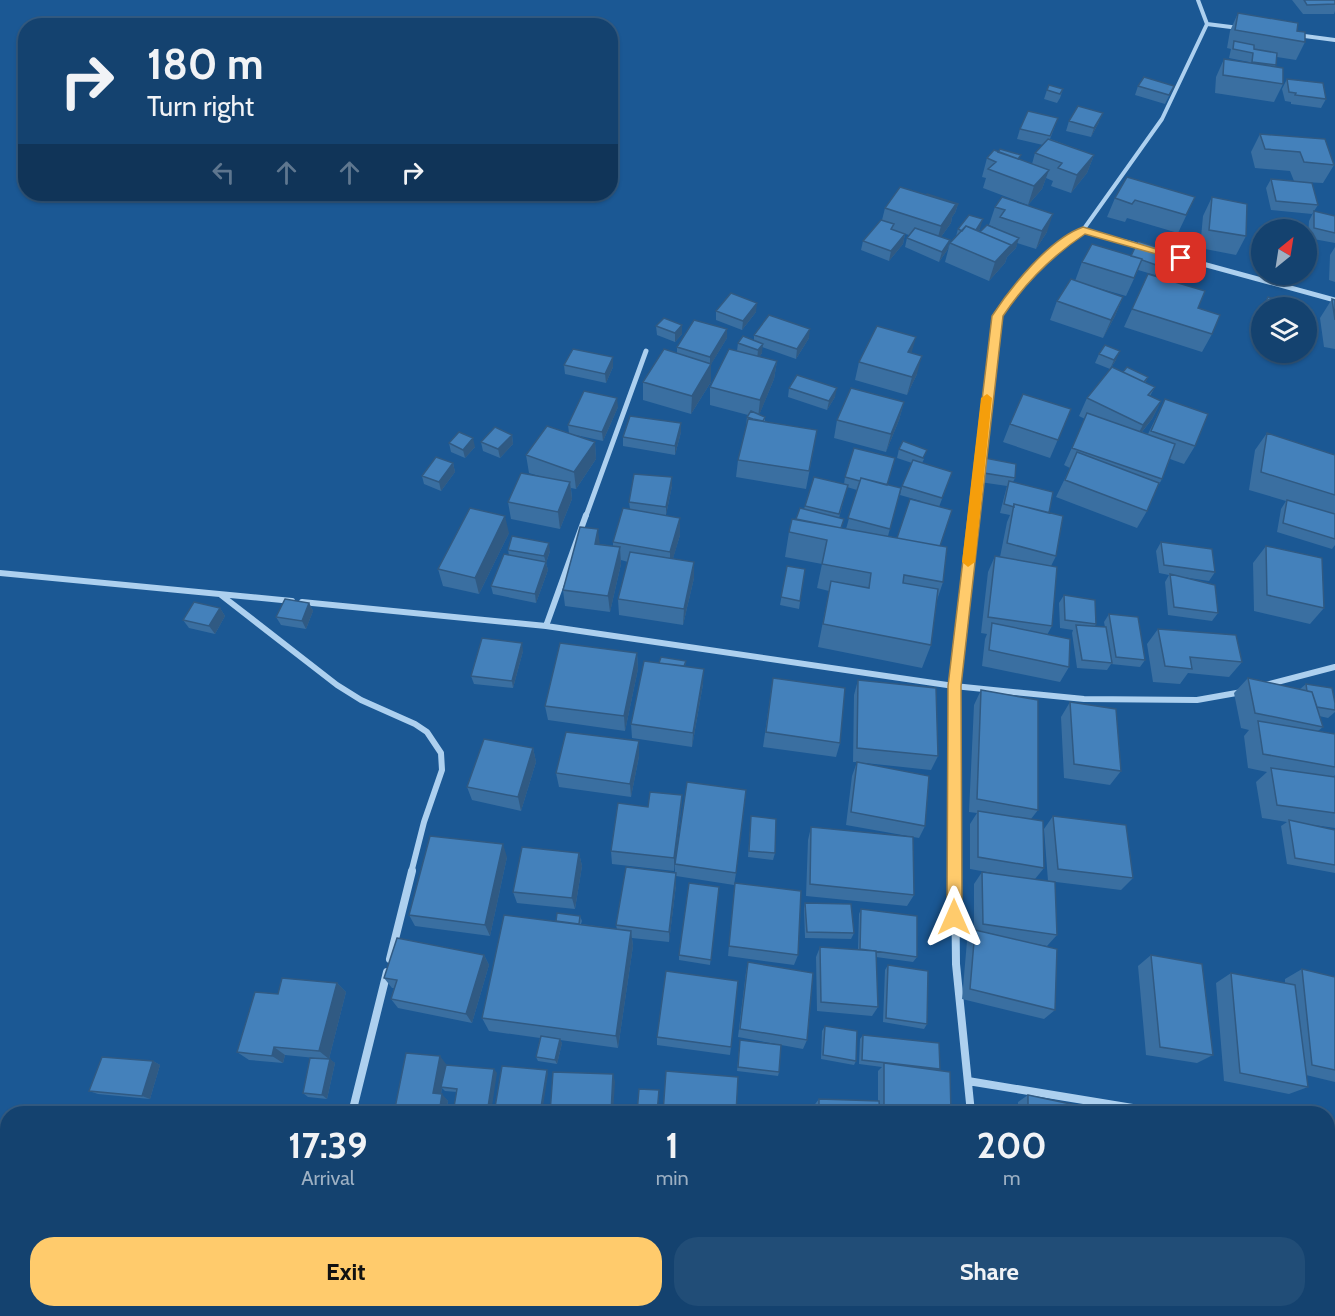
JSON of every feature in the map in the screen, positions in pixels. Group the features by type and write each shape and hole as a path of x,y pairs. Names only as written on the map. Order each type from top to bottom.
{"street":[{"path":"970,1106 956,964 954,686 997,316 1012,295 1054,250 1083,231 1162,119 1182,74 1201,41 1207,24 1198,0"},
{"path":"1207,24 1242,28"},
{"path":"1288,34 1335,40"},
{"path":"1083,231 1335,300"},
{"path":"546,626 646,351"},
{"path":"0,573 546,626 954,686 1084,699 1197,700 1246,690"},
{"path":"221,594 337,685 361,700 428,732 441,753 442,770 424,822 354,1106"},
{"path":"1257,688 1335,667"},
{"path":"968,1081 1120,1106"}],"building":[{"path":"1304,0 1335,0 1335,4 1307,5"},
{"path":"1238,13 1298,23 1297,31 1305,32 1305,42 1235,30"},
{"path":"1234,41 1254,45 1254,49 1277,53 1276,65 1252,62 1253,53 1233,49"},
{"path":"1224,59 1283,68 1283,84 1223,75"},
{"path":"1144,77 1174,86 1169,95 1138,86"},
{"path":"1287,79 1323,83 1326,99 1295,95 1296,93 1289,92"},
{"path":"1049,85 1063,89 1060,94 1047,90"},
{"path":"1078,106 1103,113 1094,128 1069,121"},
{"path":"1028,111 1058,118 1050,136 1020,129"},
{"path":"1260,134 1325,139 1334,165 1304,162 1300,152 1265,149"},
{"path":"1048,139 1094,155 1077,175 1058,168 1062,163 1035,153"},
{"path":"1000,149 1021,155 1018,159 998,152"},
{"path":"994,150 1049,170 1034,186 988,169 996,162 987,158"},
{"path":"1127,177 1195,197 1186,215 1135,200 1132,204 1115,198"},
{"path":"1271,179 1312,183 1318,205 1276,201"},
{"path":"900,187 956,204 941,226 885,208"},
{"path":"927,194 958,204 955,208 956,204"},
{"path":"1002,197 1053,214 1042,231 1000,217 1005,210 995,207"},
{"path":"1212,197 1247,204 1246,236 1209,230"},
{"path":"1314,211 1335,216 1335,233 1317,229 1317,219 1314,219"},
{"path":"969,215 983,219 976,230 966,226 962,231 958,229"},
{"path":"881,220 894,224 891,229 905,234 891,251 863,241"},
{"path":"987,225 1019,238 1010,247 1011,245 980,232"},
{"path":"966,226 1011,245 995,262 950,243"},
{"path":"915,228 950,240 942,252 907,238"},
{"path":"1138,241 1166,250 1159,266 1131,256"},
{"path":"1092,244 1142,259 1134,278 1082,262"},
{"path":"1148,274 1205,291 1198,308 1220,315 1212,334 1132,309"},
{"path":"1071,279 1123,297 1111,320 1057,301"},
{"path":"731,293 757,303 743,321 716,311"},
{"path":"1332,299 1335,300 1335,320"},
{"path":"769,315 810,329 797,349 754,335"},
{"path":"664,318 682,325 675,333 656,326"},
{"path":"694,320 727,329 710,357 677,347"},
{"path":"877,326 916,337 908,352 922,356 912,377 859,362"},
{"path":"743,336 763,344 758,350 738,343"},
{"path":"1105,345 1120,351 1114,360 1099,354"},
{"path":"573,349 613,357 605,374 564,365"},
{"path":"664,349 711,364 692,396 643,382"},
{"path":"729,349 777,361 760,400 710,387"},
{"path":"1112,367 1155,387 1148,395 1161,401 1143,425 1087,398"},
{"path":"1127,367 1148,377 1144,382 1123,372"},
{"path":"797,375 837,388 829,401 789,388"},
{"path":"851,388 904,402 891,434 837,420"},
{"path":"584,391 617,398 602,432 568,425"},
{"path":"1023,394 1071,409 1058,440 1010,424"},
{"path":"1165,399 1208,414 1195,446 1151,431"},
{"path":"751,411 765,417 763,421 747,417"},
{"path":"1087,413 1175,444 1162,479 1072,448"},
{"path":"630,416 681,423 675,446 623,437"},
{"path":"748,419 817,430 809,471 738,460"},
{"path":"547,426 595,442 574,472 526,455"},
{"path":"495,427 512,435 498,449 481,442"},
{"path":"459,432 473,438 463,450 449,443"},
{"path":"1267,433 1335,455 1335,495 1261,472"},
{"path":"903,441 927,450 923,458 899,449"},
{"path":"854,448 895,458 887,485 861,478 860,481 845,477"},
{"path":"1077,452 1159,483 1147,511 1065,480"},
{"path":"436,457 453,463 439,482 422,476"},
{"path":"985,458 1016,464 1015,478 984,473"},
{"path":"913,460 952,472 942,498 902,486"},
{"path":"521,473 570,482 558,512 508,502"},
{"path":"634,474 672,477 666,507 629,502"},
{"path":"814,477 848,485 839,514 805,506"},
{"path":"861,478 901,488 890,529 848,518"},
{"path":"1009,481 1053,492 1049,513 1014,504 1014,507 1004,504"},
{"path":"910,499 952,510 940,546 897,538"},
{"path":"1287,500 1335,514 1335,539 1283,523"},
{"path":"1014,504 1063,516 1056,556 1007,543"},
{"path":"470,508 505,516 475,578 438,569"},
{"path":"623,508 680,518 670,552 613,542"},
{"path":"800,508 844,519 841,528 796,519"},
{"path":"792,519 947,547 943,582 904,575 903,583 938,589 931,645 823,624 831,581 869,588 871,573 822,564 827,540 789,532"},
{"path":"580,527 598,529 595,544 620,547 608,596 563,590"},
{"path":"512,536 549,543 544,556 508,550"},
{"path":"1161,542 1212,549 1215,572 1164,565"},
{"path":"1266,546 1322,558 1324,608 1267,595"},
{"path":"630,552 694,562 684,609 618,599"},
{"path":"504,554 546,562 535,594 491,586"},
{"path":"995,556 1057,567 1052,626 988,617"},
{"path":"787,566 805,569 800,601 781,597"},
{"path":"1170,574 1215,585 1218,613 1174,607"},
{"path":"1064,595 1095,600 1096,624 1065,620"},
{"path":"285,599 309,603 302,621 276,617"},
{"path":"194,602 220,608 209,626 183,620"},
{"path":"1109,614 1138,617 1145,660 1116,657"},
{"path":"992,623 1070,639 1069,667 989,650"},
{"path":"1076,625 1106,627 1112,663 1082,660"},
{"path":"1158,629 1236,635 1242,662 1190,657 1192,669 1165,666"},
{"path":"482,638 522,643 512,681 471,676"},
{"path":"560,643 637,653 624,716 545,706"},
{"path":"661,657 686,661 684,666 659,663"},
{"path":"644,661 704,669 693,733 631,724"},
{"path":"773,678 845,688 840,743 766,732"},
{"path":"1248,678 1312,692 1323,727 1255,713"},
{"path":"858,680 936,688 938,756 857,748"},
{"path":"1306,684 1332,688 1335,710 1317,707 1312,692 1307,691"},
{"path":"981,690 1038,700 1038,810 977,799"},
{"path":"1070,702 1116,709 1121,771 1074,764"},
{"path":"1258,721 1335,734 1335,767 1263,754"},
{"path":"566,732 639,741 630,784 556,773"},
{"path":"484,739 533,748 518,797 467,787"},
{"path":"857,762 929,776 925,826 851,812"},
{"path":"1271,768 1335,777 1335,813 1277,805"},
{"path":"687,782 746,790 736,873 675,864"},
{"path":"650,792 682,795 674,858 611,851 618,803 648,807"},
{"path":"978,811 1043,821 1044,868 978,857"},
{"path":"751,816 776,819 775,853 749,851"},
{"path":"1053,816 1126,825 1133,878 1058,869"},
{"path":"1289,820 1335,830 1335,865 1295,858"},
{"path":"811,827 913,837 914,895 810,884"},
{"path":"430,836 503,844 485,925 409,915"},
{"path":"522,847 579,853 572,898 513,892"},
{"path":"626,867 676,873 669,932 616,925"},
{"path":"982,872 1055,882 1057,935 983,924"},
{"path":"689,883 719,887 711,960 679,955"},
{"path":"735,883 801,891 798,955 729,946"},
{"path":"805,903 851,904 854,933 807,932"},
{"path":"861,909 917,916 917,957 860,949"},
{"path":"557,913 580,916 579,924 556,921"},
{"path":"504,915 631,931 616,1036 482,1018"},
{"path":"975,930 1057,949 1055,1010 970,989"},
{"path":"397,938 484,955 466,1014 391,999 397,980 384,978"},
{"path":"820,947 876,951 878,1007 821,1002"},
{"path":"1151,955 1202,964 1213,1055 1160,1047"},
{"path":"748,962 813,973 807,1040 740,1029"},
{"path":"888,965 928,971 927,1024 886,1018"},
{"path":"1302,969 1335,977 1335,1070 1312,1065"},
{"path":"666,971 738,981 731,1047 657,1037"},
{"path":"1231,973 1295,985 1308,1087 1240,1073"},
{"path":"282,978 337,983 319,1051 274,1047 272,1056 237,1052 255,992 278,994"},
{"path":"825,1026 857,1031 856,1061 823,1055"},
{"path":"863,1035 939,1043 940,1069 862,1060"},
{"path":"541,1036 560,1039 555,1060 536,1057"},
{"path":"740,1040 781,1045 779,1072 738,1067"},
{"path":"406,1053 440,1056 433,1093 442,1094 440,1106 395,1106"},
{"path":"102,1057 153,1061 142,1096 89,1091"},
{"path":"310,1058 330,1059 322,1095 303,1093"},
{"path":"884,1063 950,1072 951,1106 884,1106"},
{"path":"446,1065 494,1069 488,1106 454,1106 457,1089 441,1087"},
{"path":"502,1066 547,1070 541,1106 495,1106"},
{"path":"666,1071 738,1077 736,1106 664,1106"},
{"path":"553,1072 613,1074 611,1106 551,1106"},
{"path":"639,1089 659,1090 658,1106 638,1106"},
{"path":"1028,1095 1080,1106 1028,1106"},
{"path":"819,1099 879,1101 879,1106 819,1106"}],"slow traffic":[{"path":"968,562 987,398"}],"route":[{"path":"954,917 954,686 997,316 1012,295 1054,250 1083,231 1181,258"}]}
